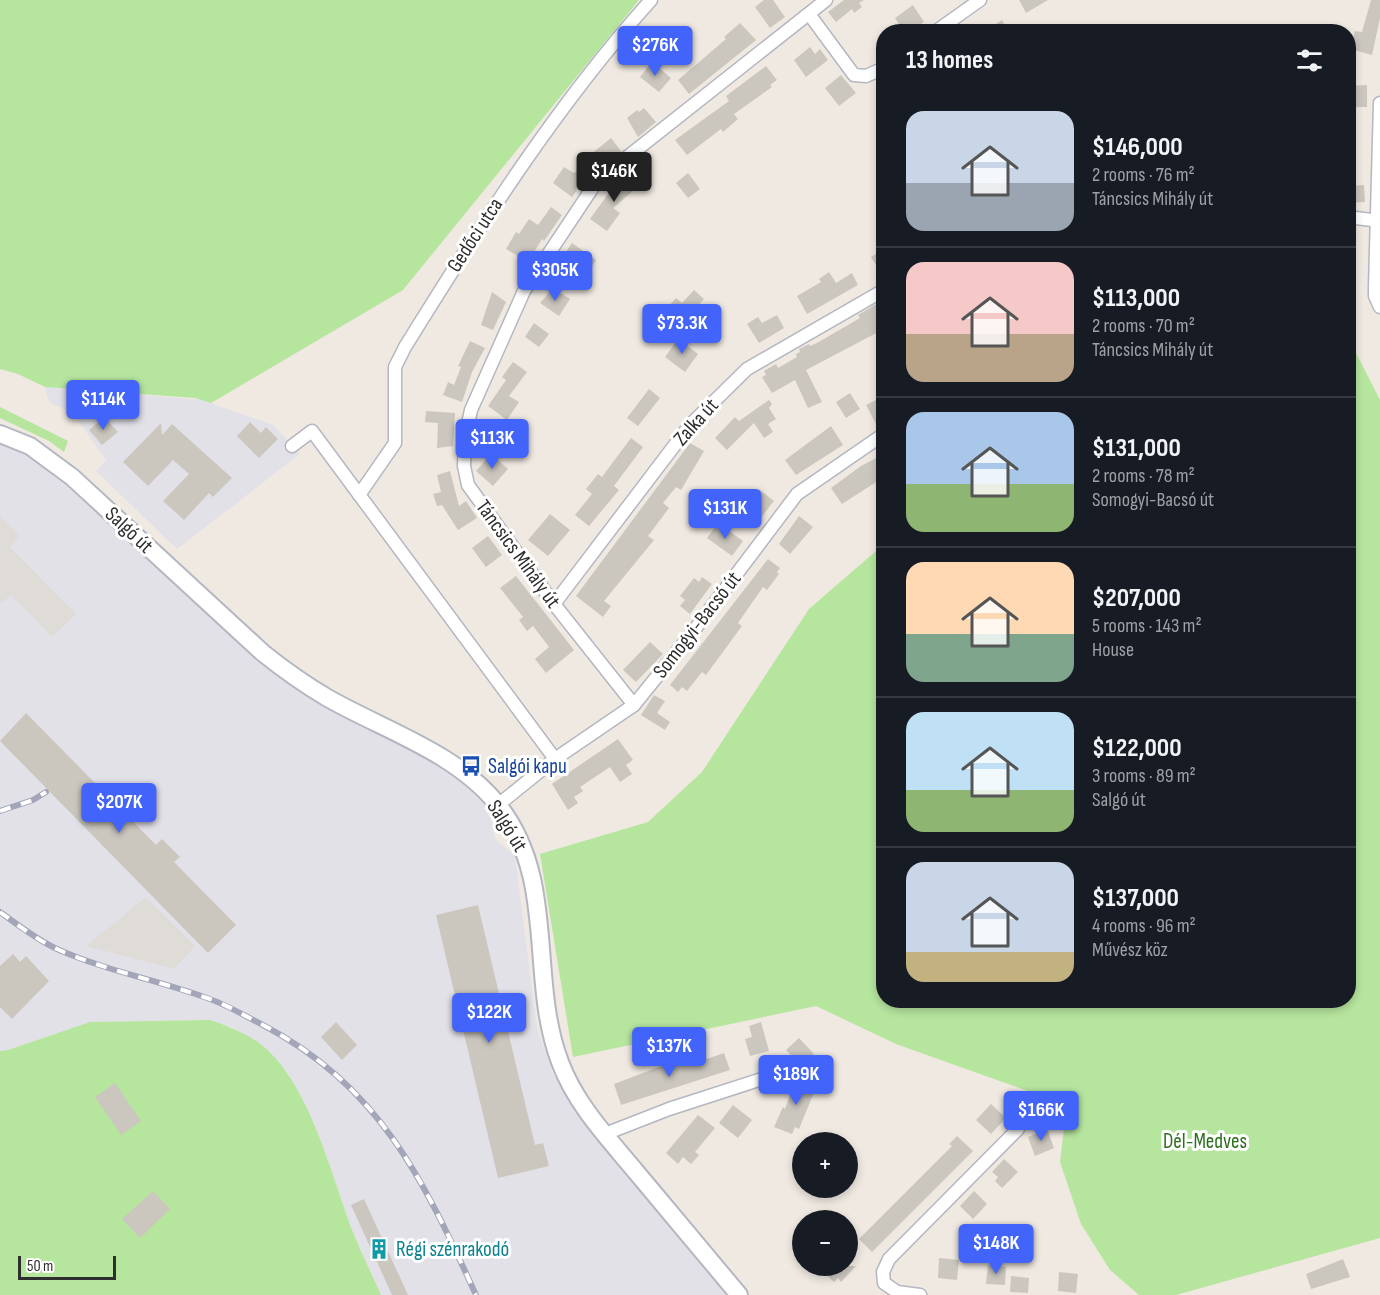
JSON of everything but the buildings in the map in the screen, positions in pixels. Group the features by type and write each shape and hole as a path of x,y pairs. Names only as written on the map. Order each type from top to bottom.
{"main road":[{"name":"Salgó út","path":"0,434 30,446 72,477 263,653 289,673 326,697 441,758 476,782 498,805 528,859 534,882 547,1021 560,1063 575,1094 605,1134 739,1295"}],"street":[{"name":"Gedőci utca","path":"359,495 395,443 395,367 405,347 491,208 589,73 651,0"},
{"name":"Táncsics Mihály út","path":"634,705 554,604 468,485 464,466 465,438 471,410 524,291 597,181 826,0"},
{"path":"946,24 981,0"},
{"path":"810,14 854,75 866,76 876,72"},
{"path":"1380,103 1379,221 1375,296 1380,307"},
{"path":"1356,219 1379,221"},
{"name":"Zalka út","path":"554,604 690,425 747,369 876,295"},
{"path":"292,446 312,431 555,759"},
{"name":"Somogyi-Bacsó út","path":"498,805 555,759 634,705 692,633 797,494 876,440"},
{"path":"605,1134 669,1109 768,1077"},
{"path":"920,1295 897,1292 884,1283 883,1272 889,1259 1018,1129"}],"shaded area":[{"path":"45,387 202,400 273,425 300,454 177,549 96,471 106,460 73,413 49,402"},
{"path":"0,441 32,455 104,515 224,627 441,765 488,801 495,839 515,856 537,1028 553,1074 579,1117 726,1295 381,1295 353,1233 328,1160 307,1112 288,1073 263,1046 233,1028 210,1020 90,1022 0,1051"},
{"path":"0,516 20,536 10,547 76,614 52,637 11,595 2,603 0,601"},
{"path":"146,897 195,946 174,969 86,946"}],"green space":[{"path":"0,0 639,0 403,290 211,403 195,398 45,387 18,374 0,369"},
{"name":"Dél-Medves","path":"1356,353 1380,400 1380,1238 1176,1295 1139,1295 1110,1270 1081,1224 1060,1162 1067,1105 896,1044 816,1006 573,1057 540,854 648,822 702,772 809,609 876,551 876,1008 1356,1008"},
{"path":"0,407 68,441 64,452 49,441 0,418"},
{"path":"210,1020 238,1031 263,1046 280,1063 294,1084 318,1133 359,1248 381,1295 0,1295 0,1051 90,1022"}],"railway":[{"path":"0,811 33,800 46,792"},
{"path":"0,912 35,937 57,949 226,1006 302,1049 337,1076 367,1106 393,1139 416,1175 437,1212 476,1295"}],"place":[{"name":"Salgói kapu","path":"471,766"},
{"name":"Régi szénrakodó","path":"379,1249"}]}
